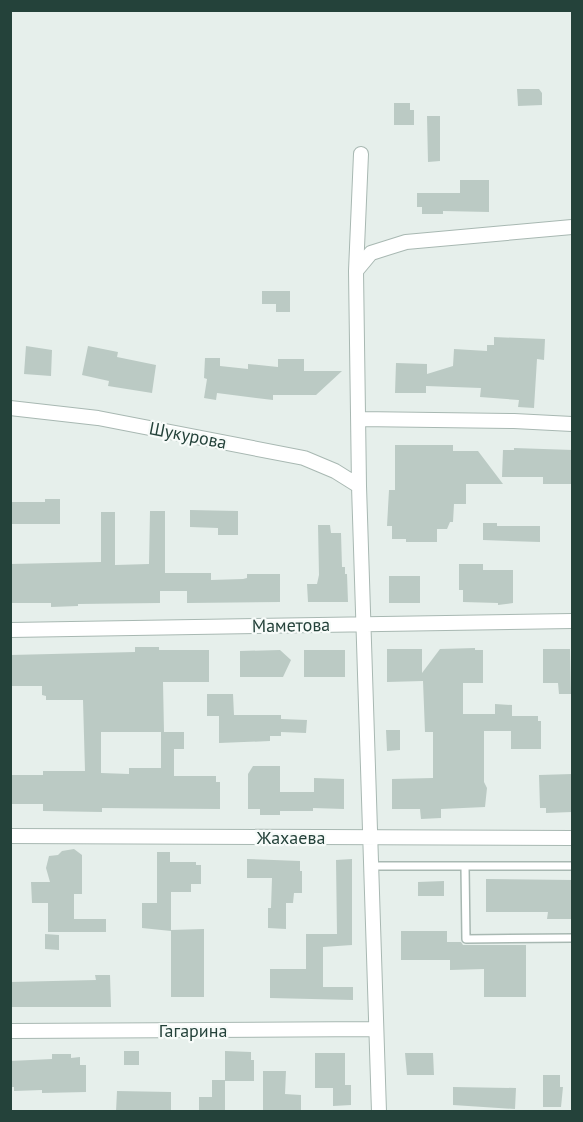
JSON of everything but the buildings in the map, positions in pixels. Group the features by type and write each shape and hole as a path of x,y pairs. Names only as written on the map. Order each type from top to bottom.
{"street":[{"path":"361,154 356,271 359,486 379,1112"},
{"path":"356,271 371,253 406,243 573,227"},
{"name":"Шукурова","path":"10,408 98,418 304,458 335,471 359,486"},
{"path":"359,419 573,424"},
{"name":"Маметова","path":"10,630 573,621"},
{"name":"Жахаева","path":"10,836 573,838"},
{"name":"Гагарина","path":"10,1031 376,1029"}],"lane":[{"path":"372,866 573,866"},
{"path":"465,867 466,939 573,938"}]}
